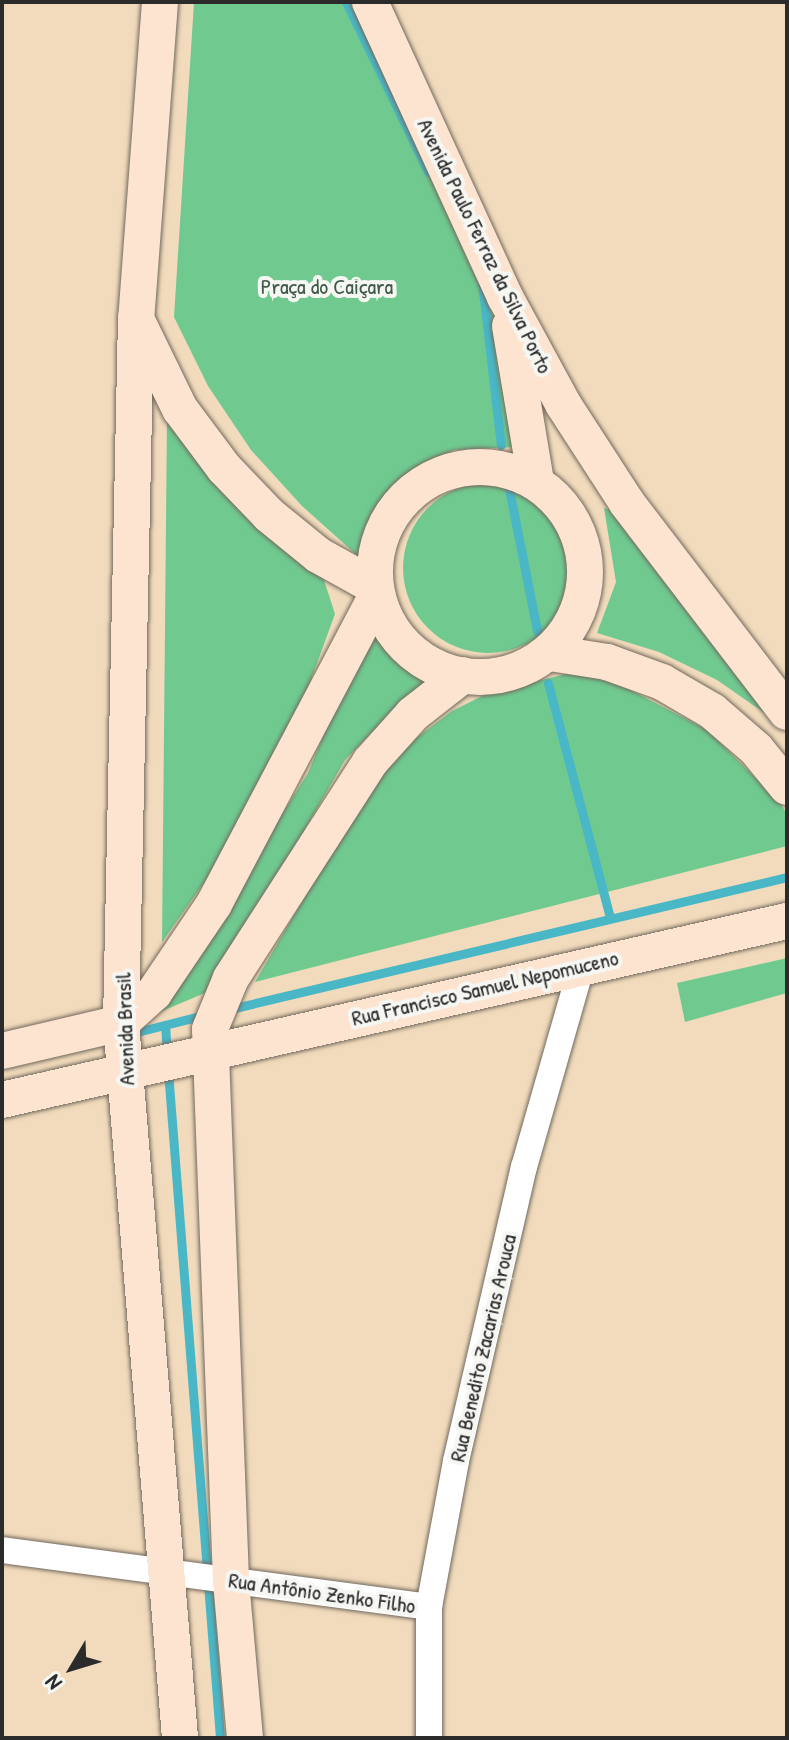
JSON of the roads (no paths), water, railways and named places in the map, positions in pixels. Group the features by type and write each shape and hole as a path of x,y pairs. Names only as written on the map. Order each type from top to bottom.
{"main road":[{"path":"160,2 136,318 180,409 224,468 269,515 318,555 375,592"},
{"name":"Avenida Paulo Ferraz da Silva Porto","path":"370,2 505,297 563,404 627,503 787,712"},
{"path":"505,297 542,486 578,531 587,563 584,596 572,627 550,653 524,668 494,676 463,675 431,664 404,644 387,623 375,592 372,563 386,525 406,496 435,476 480,467 503,468 542,486 627,503"},
{"name":"Avenida Brasil","path":"136,318 127,1049 200,1576 245,1738"},
{"path":"2,1100 127,1049 154,993 214,904 375,592"},
{"path":"550,653 607,662 662,682 712,711 756,749 787,787"},
{"path":"201,1043 231,978 370,762 413,714 463,675"},
{"name":"Rua Francisco Samuel Nepomuceno","path":"127,1049 201,1043 787,921"},
{"name":"Avenida Brasil","path":"180,1738 200,1576 201,1043"},
{"path":"2,1051 127,1049"}],"street":[{"name":"Rua Benedito Zacarias Arouca","path":"429,1738 429,1607 524,1167 582,965"},
{"name":"Rua Antônio Zenko Filho","path":"2,1550 429,1607"}],"waterway":[{"path":"346,2 428,172"},
{"path":"482,282 501,445"},
{"path":"509,489 537,631"},
{"path":"548,683 610,917"},
{"path":"226,1010 787,877"},
{"path":"129,1034 204,1015"},
{"path":"165,1025 167,1053"},
{"path":"168,1071 220,1738"}],"park label":[{"name":"Praça do Caiçara","path":"327,287"}]}
